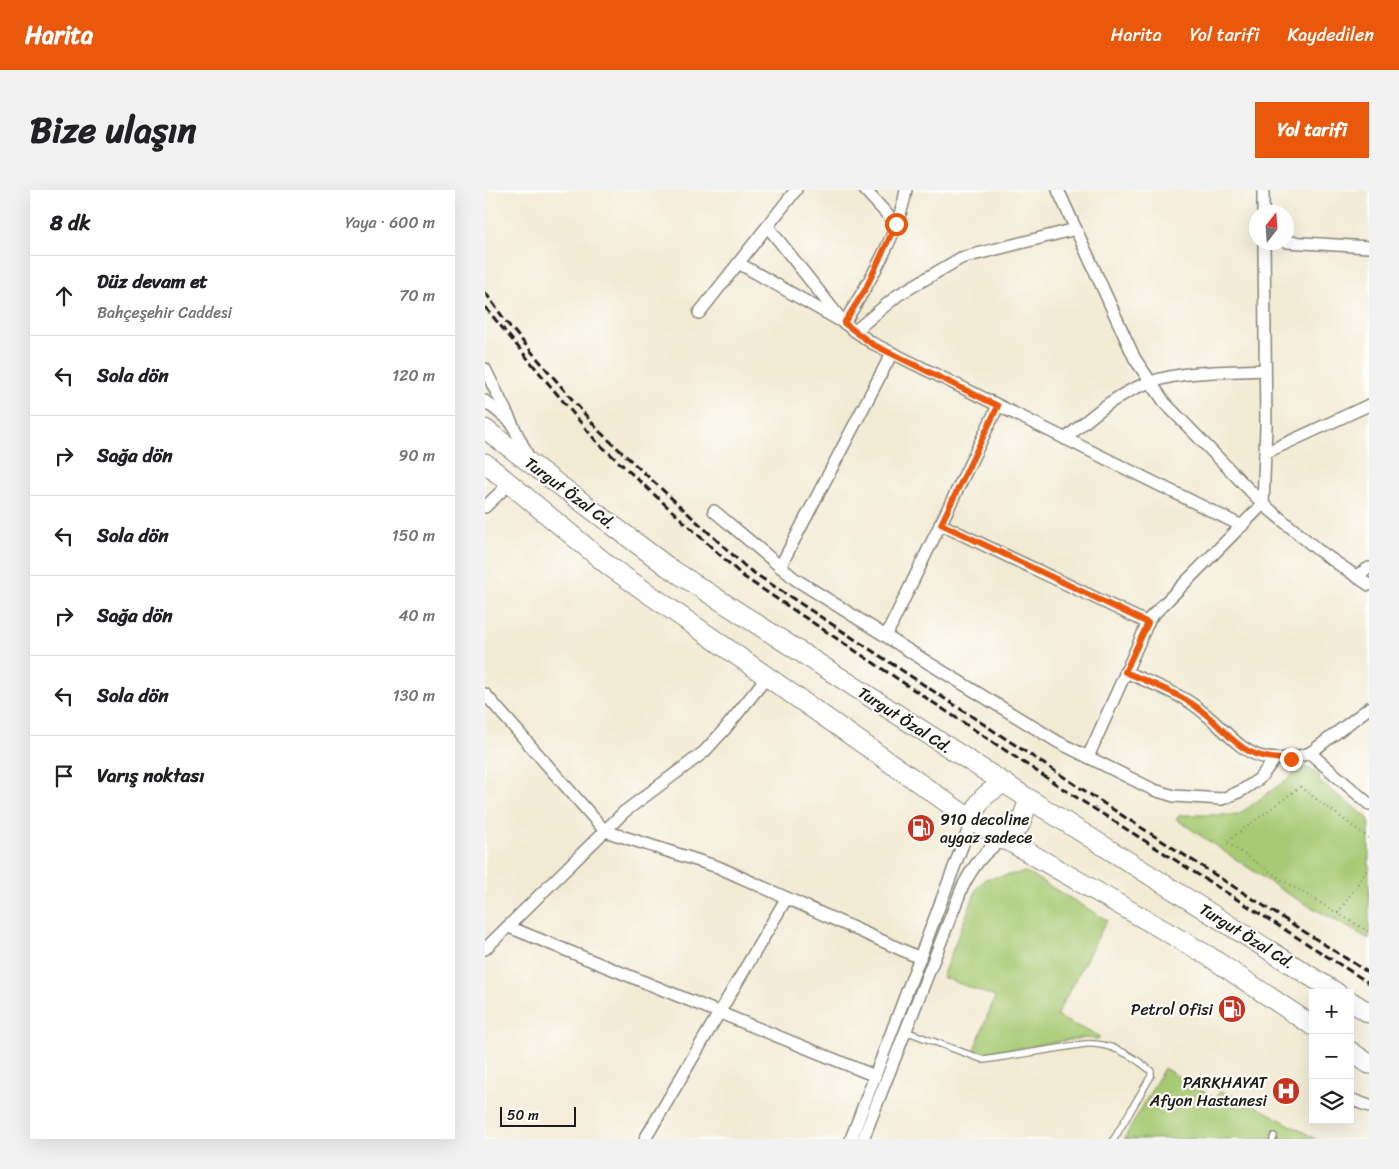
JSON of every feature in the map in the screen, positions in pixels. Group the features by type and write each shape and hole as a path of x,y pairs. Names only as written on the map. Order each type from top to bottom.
{"main road":[{"name":"Turgut Özal Cd.","path":"485,429 668,567 1004,784 1331,989"},
{"name":"Turgut Özal Cd.","path":"485,463 609,566 971,820 1207,954 1309,1023"},
{"path":"971,820 978,801 1004,784"},
{"path":"1004,840 1019,825 1029,799"},
{"path":"1354,1004 1369,1013"},
{"path":"1354,1054 1369,1064"}],"street":[{"path":"699,313 740,264 796,190"},
{"path":"865,190 896,224"},
{"path":"844,323 865,290 903,210 906,190"},
{"path":"1058,190 1135,359 1165,403 1263,504 1318,550 1369,585"},
{"path":"1263,190 1263,205"},
{"path":"768,227 844,323"},
{"path":"855,331 898,295 961,258 1075,230"},
{"path":"1294,242 1369,247"},
{"path":"1088,757 1150,618 1263,504 1265,453 1264,250"},
{"path":"740,264 844,323 872,344 1242,526"},
{"path":"780,567 892,353"},
{"path":"485,368 514,425 531,464"},
{"path":"1065,439 1108,404 1151,382 1192,374 1265,370"},
{"path":"485,401 514,425"},
{"path":"1265,453 1369,405"},
{"path":"886,636 998,406"},
{"path":"485,507 510,483"},
{"path":"714,510 780,567 886,636 1049,737 1154,790 1175,796 1222,799 1241,792 1259,779 1275,759"},
{"path":"941,524 1148,623"},
{"path":"1356,576 1369,568"},
{"path":"1125,672 1192,704 1252,754 1275,759 1291,759 1310,753 1369,708"},
{"path":"485,949 623,812 704,752 767,677"},
{"path":"485,694 605,831 719,867 786,899 921,958"},
{"path":"1310,753 1369,804"},
{"path":"851,1139 921,958 971,820"},
{"path":"863,1139 969,873 991,847 1004,840"},
{"path":"645,1139 722,1012 786,899"},
{"path":"509,927 722,1012 875,1076"},
{"path":"1354,1100 1369,1106"}],"lane":[{"path":"905,1031 984,1060 1085,1044 1099,1043 1110,1046 1151,1071 1145,1087 1114,1139"}],"path":[{"path":"1369,838 1300,787 1227,842 1287,883 1369,932"},
{"path":"1338,913 1369,867"}],"green space":[{"path":"1304,767 1320,773 1319,781 1369,819 1369,939 1286,893 1176,819 1180,815 1238,815"},
{"path":"1026,872 1107,920 1056,1016 1100,1037 1097,1039 1082,1038 985,1054 974,1050 995,997 942,977 977,888 985,879"},
{"path":"1164,1068 1216,1099 1220,1091 1250,1103 1316,1139 1124,1139"}],"railway":[{"path":"485,292 507,323 600,432 748,569 1123,816 1369,973"},
{"path":"485,307 596,441 744,577 1071,794 1369,983"}],"place":[{"name":"910 decoline aygaz sadece","path":"921,828"},
{"name":"Petrol Ofisi","path":"1232,1009"},
{"name":"PARKHAYAT Afyon Hastanesi","path":"1286,1091"}],"route":[{"path":"896,224 865,290 844,323 872,344 998,406 941,524 1148,623 1125,672 1161,687 1192,704 1234,741 1252,754 1269,759 1291,759"}]}
